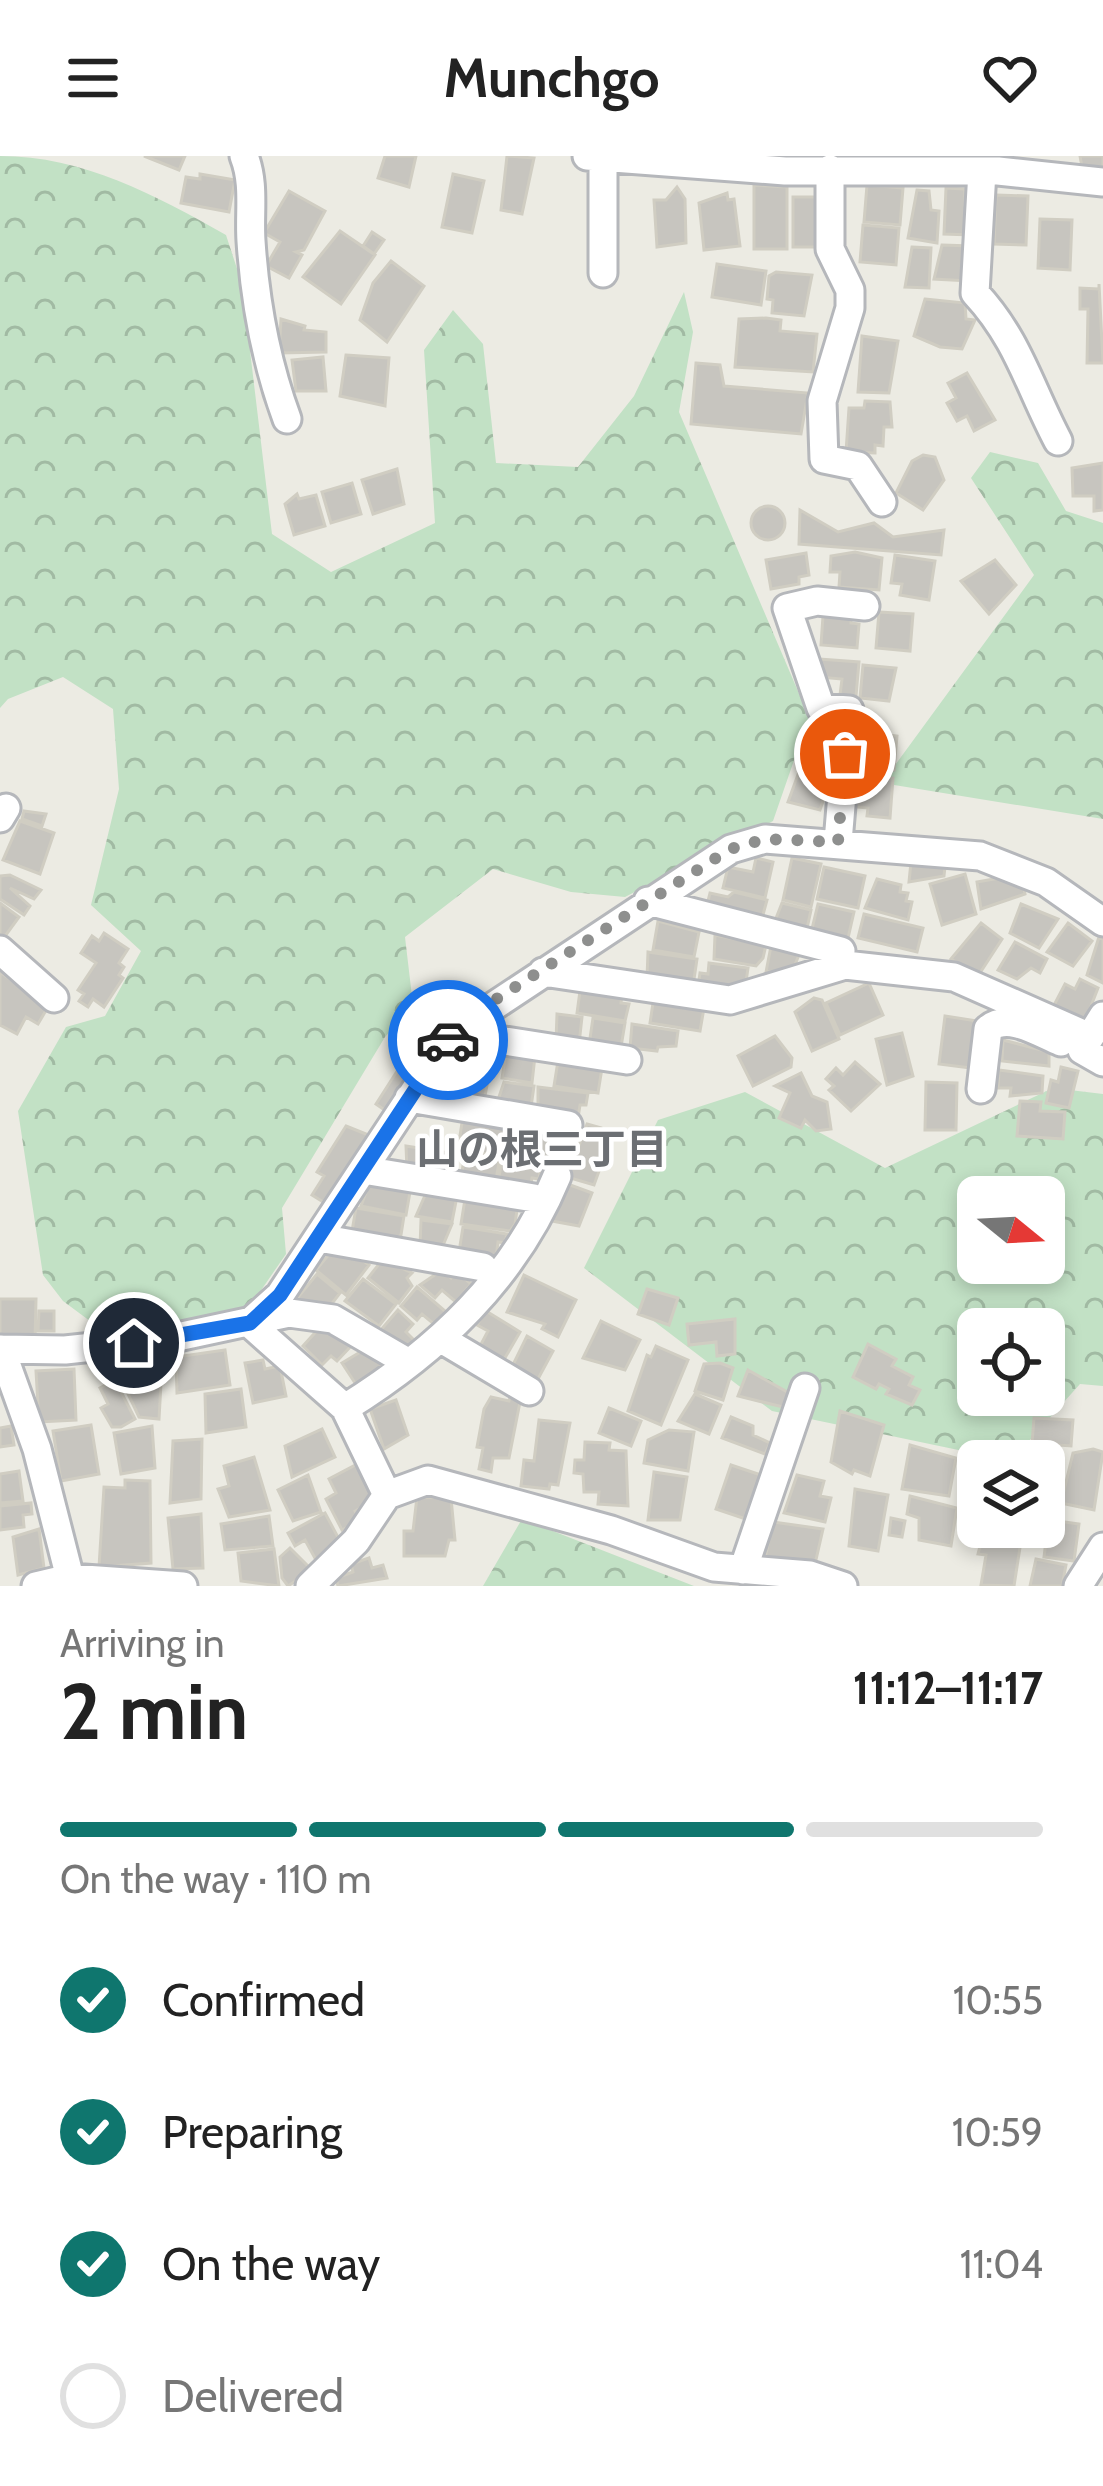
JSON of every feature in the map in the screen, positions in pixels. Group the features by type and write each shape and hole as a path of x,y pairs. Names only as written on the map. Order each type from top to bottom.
{"street":[{"path":"244,156 251,174 251,241 264,357 287,419"},
{"path":"604,273 595,158 830,170 995,166 1103,182"},
{"path":"995,166 975,293 1020,350 1032,391 1058,441"},
{"path":"830,170 830,249 850,290 850,308 822,401 824,459 858,466 882,502"},
{"path":"838,842 849,710 821,708 787,608 817,601 865,606"},
{"path":"250,1323 280,1295 453,1033 730,849 765,839 838,842 998,862 1046,882 1103,922"},
{"path":"648,901 841,951"},
{"path":"0,950 54,998"},
{"path":"542,972 730,1000 844,965 954,977 1095,1041"},
{"path":"982,1089 988,1029 995,1022 1095,1041"},
{"path":"453,1033 627,1060"},
{"path":"409,1098 568,1125"},
{"path":"363,1170 534,1198"},
{"path":"345,1408 443,1340 516,1252 556,1176"},
{"path":"319,1238 483,1267"},
{"path":"70,1579 37,1449 1,1349 106,1346 289,1313 333,1319 375,1339 402,1359"},
{"path":"250,1323 345,1408 387,1495"},
{"path":"443,1340 529,1391"},
{"path":"743,1570 805,1388"},
{"path":"310,1586 356,1541 387,1495 428,1480 458,1484 714,1568 810,1576 843,1586"},
{"path":"1078,1586 1103,1546"},
{"path":"36,1586 70,1579 182,1586"}],"green space":[{"path":"0,156 60,163 118,180 226,235 242,284 272,534 331,572 435,523 424,350 453,310 483,344 496,463 578,467 634,396 684,292 693,332 679,412 809,717 773,821 625,897 571,892 493,869 405,937 413,1005 385,1037 282,1208 286,1254 246,1312 167,1329 98,1327 63,1301 43,1275 18,1111 66,1027 105,1016 141,951 91,905 119,789 113,709 63,677 8,699 0,708"},
{"path":"990,452 1038,463 1066,511 1103,523 1103,819 882,783 1034,575 971,478"},
{"path":"1053,1088 1103,1094 1103,1386 1080,1384 1065,1401 1065,1308 957,1308 957,1416 1051,1416 1030,1440 957,1440 957,1450 772,1411 584,1268 658,1120 745,1092 885,1168"},
{"path":"522,1519 694,1586 483,1586"}],"building":[{"path":"144,156 185,156 179,170"},
{"path":"385,156 416,156 409,187 378,178"},
{"path":"507,156 534,158 522,214 501,210"},
{"path":"1080,156 1103,156 1103,167 1082,167"},
{"path":"200,174 235,180 229,212 181,203 186,177 200,179"},
{"path":"453,174 484,181 472,233 442,227"},
{"path":"754,185 787,187 787,249 754,249"},
{"path":"867,185 903,188 900,225 864,222"},
{"path":"677,187 685,199 686,243 657,247 654,200 666,200"},
{"path":"946,188 965,189 965,205 972,205 971,235 944,234"},
{"path":"917,190 929,191 931,210 939,211 937,243 908,238"},
{"path":"289,191 325,211 304,250 296,252 302,255 289,278 266,266 280,242 264,233"},
{"path":"727,193 728,200 734,199 740,246 704,250 699,203"},
{"path":"996,195 1028,196 1026,245 994,244"},
{"path":"793,197 820,197 820,247 793,247"},
{"path":"1040,219 1072,220 1070,270 1038,268"},
{"path":"863,225 899,228 896,265 860,262"},
{"path":"340,231 375,255 341,304 303,277"},
{"path":"372,232 384,240 374,254 363,246"},
{"path":"942,245 971,246 969,281 934,279"},
{"path":"912,247 931,248 929,288 905,287"},
{"path":"391,261 424,286 387,342 360,320 373,283"},
{"path":"717,264 766,271 761,305 712,297"},
{"path":"776,272 812,275 804,316 772,313 773,300 767,299 769,276"},
{"path":"1099,284 1103,363 1087,363 1088,309 1080,309 1080,288 1099,289"},
{"path":"925,299 965,303 966,319 975,320 962,349 940,347 914,336"},
{"path":"281,319 305,326 304,330 326,332 326,352 279,353"},
{"path":"739,319 781,320 780,331 817,334 813,372 735,367"},
{"path":"862,336 898,341 889,393 858,392"},
{"path":"346,355 389,358 385,406 340,396"},
{"path":"323,357 326,391 296,391 292,360"},
{"path":"696,363 720,365 724,386 808,393 801,434 691,424"},
{"path":"967,373 995,420 974,431 967,416 957,421 947,403 956,398 948,383"},
{"path":"865,401 890,402 892,427 884,427 883,446 875,445 875,453 846,452 849,408 864,408"},
{"path":"923,455 935,457 944,480 923,510 896,493 912,461"},
{"path":"1103,463 1103,510 1094,511 1094,496 1073,496 1072,468"},
{"path":"397,469 404,504 373,514 362,480"},
{"path":"352,483 361,514 331,523 322,492"},
{"path":"297,494 299,499 316,495 325,526 294,535 285,504"},
{"path":"768,506 780,511 785,523 780,535 768,540 756,535 751,523 756,511"},
{"path":"800,510 838,532 874,523 893,537 944,530 941,555 799,544"},
{"path":"855,552 882,558 879,590 839,587 840,572 830,572 831,556"},
{"path":"806,553 809,575 799,577 799,584 771,589 766,560"},
{"path":"895,555 935,561 929,600 900,595 902,584 891,583"},
{"path":"995,560 1016,585 989,614 961,581"},
{"path":"879,612 913,614 910,651 876,648"},
{"path":"823,616 851,618 851,623 859,624 857,648 821,645"},
{"path":"819,659 859,662 856,696 840,695 842,679 818,677"},
{"path":"863,665 896,668 889,701 860,698"},
{"path":"881,734 897,736 894,770 860,767 866,737 881,739"},
{"path":"815,736 838,741 829,773 801,767 806,744 812,745"},
{"path":"800,769 831,778 820,810 788,802"},
{"path":"859,775 893,778 890,818 867,816 868,808 856,807"},
{"path":"24,811 46,814 42,826 22,819"},
{"path":"20,821 54,833 40,874 3,860"},
{"path":"756,858 773,862 765,898 723,888 728,867 753,872"},
{"path":"792,858 821,864 811,907 783,900"},
{"path":"911,862 945,867 944,876 909,882"},
{"path":"824,867 865,876 858,908 817,899"},
{"path":"965,874 976,914 942,925 930,884"},
{"path":"10,875 41,890 34,899 10,888 30,906 24,915 0,899 0,876"},
{"path":"1011,876 1012,884 1023,882 1025,894 981,909 977,882"},
{"path":"877,879 901,885 900,892 908,893 906,901 912,902 908,920 865,908"},
{"path":"734,892 767,900 760,926 705,913 710,893 728,897"},
{"path":"0,903 19,917 3,939 0,936"},
{"path":"782,903 811,910 806,933 773,926"},
{"path":"818,904 854,912 848,938 811,933"},
{"path":"1021,904 1058,919 1039,948 1010,933"},
{"path":"864,914 923,928 917,952 858,938"},
{"path":"658,921 699,932 694,957 653,950"},
{"path":"981,923 1002,939 978,976 951,959"},
{"path":"1068,923 1092,941 1073,966 1047,952"},
{"path":"104,933 128,949 119,963 124,967 119,975 123,978 104,1007 93,999 88,1007 79,1001 84,994 78,990 96,963 81,953 92,936 99,941"},
{"path":"715,935 766,945 763,958 756,966 714,959"},
{"path":"1099,937 1103,939 1103,983 1087,975"},
{"path":"1015,942 1047,959 1040,973 1031,968 1017,979 998,970"},
{"path":"771,946 800,952 793,970 766,972"},
{"path":"648,952 697,959 693,986 647,978"},
{"path":"709,963 748,968 745,989 698,987 700,973 708,974"},
{"path":"0,972 48,1007 38,1024 26,1017 17,1034 0,1025"},
{"path":"1080,979 1098,988 1084,1024 1051,1011 1065,984 1075,989"},
{"path":"869,983 883,1015 840,1035 826,1003"},
{"path":"598,990 622,994 621,1003 629,1004 625,1021 577,1013 580,991 597,994"},
{"path":"814,998 822,1000 839,1039 812,1051 795,1012"},
{"path":"653,1003 704,1008 700,1031 650,1023"},
{"path":"557,1014 582,1017 579,1044 556,1041"},
{"path":"945,1016 977,1021 971,1068 939,1064"},
{"path":"593,1018 625,1023 621,1047 589,1045"},
{"path":"632,1024 678,1031 676,1046 658,1047 657,1051 630,1048"},
{"path":"902,1033 913,1076 887,1085 876,1039"},
{"path":"775,1036 792,1058 791,1067 753,1086 738,1056"},
{"path":"417,1040 429,1048 386,1111 376,1104"},
{"path":"1003,1040 1049,1052 1049,1066 1002,1061"},
{"path":"462,1043 494,1047 490,1077 460,1073"},
{"path":"506,1052 535,1056 532,1083 502,1078"},
{"path":"558,1061 602,1068 598,1093 554,1086"},
{"path":"855,1062 880,1084 851,1111 829,1090 834,1086 826,1079 836,1068 843,1075"},
{"path":"1061,1067 1078,1071 1069,1108 1046,1103 1051,1080 1058,1082"},
{"path":"999,1070 1043,1076 1042,1093 1010,1096 1011,1088 998,1088"},
{"path":"801,1073 812,1096 827,1102 831,1129 816,1131 805,1120 801,1128 779,1118 790,1093 775,1086"},
{"path":"448,1074 488,1080 484,1101 444,1096"},
{"path":"504,1082 534,1086 531,1107 495,1109"},
{"path":"926,1082 957,1083 956,1130 925,1130"},
{"path":"538,1087 588,1093 586,1105 580,1105 578,1118 538,1113"},
{"path":"1020,1101 1041,1102 1040,1111 1065,1112 1063,1139 1017,1136"},
{"path":"463,1116 506,1123 501,1156 458,1149"},
{"path":"587,1124 601,1128 603,1160 594,1185 567,1177"},
{"path":"346,1126 371,1136 328,1205 312,1195 324,1176 317,1172"},
{"path":"513,1126 549,1131 554,1143 547,1162 508,1156"},
{"path":"406,1146 450,1153 451,1169 446,1175 407,1169"},
{"path":"465,1152 500,1157 495,1185 461,1179"},
{"path":"502,1157 541,1163 539,1179 532,1178 530,1189 498,1184"},
{"path":"562,1182 592,1193 579,1226 552,1221"},
{"path":"369,1184 410,1192 406,1215 361,1206"},
{"path":"426,1193 457,1196 452,1222 416,1216"},
{"path":"465,1199 517,1210 515,1224 510,1231 461,1224"},
{"path":"356,1208 404,1216 401,1235 393,1242 351,1237"},
{"path":"421,1220 452,1224 441,1250 420,1247"},
{"path":"463,1227 507,1234 505,1243 498,1242 496,1258 459,1252"},
{"path":"335,1247 349,1250 369,1265 346,1295 316,1270"},
{"path":"383,1259 412,1273 407,1278 412,1286 399,1303 368,1278"},
{"path":"442,1270 451,1278 456,1271 471,1284 456,1302 442,1290 435,1298 420,1285"},
{"path":"317,1274 340,1293 327,1310 294,1302"},
{"path":"524,1275 576,1300 558,1337 542,1329 545,1324 507,1312"},
{"path":"363,1279 396,1304 379,1326 345,1301"},
{"path":"417,1287 446,1312 435,1325 422,1314 417,1320 401,1306"},
{"path":"647,1289 678,1298 669,1325 638,1314"},
{"path":"0,1299 36,1299 35,1340 0,1339"},
{"path":"398,1310 413,1324 406,1332 416,1342 405,1355 379,1332"},
{"path":"39,1311 54,1311 54,1331 38,1331"},
{"path":"486,1311 520,1332 502,1363 479,1348 488,1331 477,1325"},
{"path":"735,1319 735,1354 717,1356 716,1342 689,1345 687,1324"},
{"path":"601,1321 640,1340 625,1370 583,1358"},
{"path":"322,1325 352,1345 337,1361 331,1356 322,1365 303,1346"},
{"path":"527,1336 553,1351 538,1379 531,1375 528,1381 510,1371"},
{"path":"868,1344 896,1359 892,1366 913,1377 909,1385 920,1390 912,1405 886,1394 889,1389 879,1384 876,1389 853,1377"},
{"path":"372,1345 386,1367 357,1386 342,1363"},
{"path":"656,1346 688,1360 661,1425 628,1411 647,1355 651,1357"},
{"path":"225,1350 230,1385 177,1393 176,1357"},
{"path":"263,1360 265,1369 280,1366 286,1396 253,1403 245,1363"},
{"path":"119,1364 162,1366 159,1419 139,1417 119,1375"},
{"path":"704,1364 733,1368 723,1400 695,1391"},
{"path":"74,1369 76,1420 39,1422 36,1371"},
{"path":"748,1370 789,1393 783,1407 738,1396"},
{"path":"115,1380 135,1419 121,1427 112,1427 101,1408 108,1404 100,1388"},
{"path":"241,1389 246,1427 206,1433 205,1394"},
{"path":"511,1393 520,1402 509,1458 493,1458 491,1472 479,1469 483,1448 477,1447 484,1409 491,1397 509,1401"},
{"path":"695,1394 721,1405 709,1434 678,1421"},
{"path":"396,1400 408,1435 384,1449 370,1409"},
{"path":"609,1408 641,1421 631,1446 599,1433"},
{"path":"840,1411 884,1425 870,1476 854,1470 852,1474 831,1462"},
{"path":"731,1417 753,1426 753,1435 770,1443 765,1454 722,1438"},
{"path":"1034,1418 1073,1420 1071,1446 1065,1446 1065,1440 1032,1440"},
{"path":"539,1420 570,1423 558,1485 550,1484 549,1489 521,1486 524,1460 534,1461"},
{"path":"91,1425 99,1474 61,1481 53,1431"},
{"path":"11,1426 14,1445 0,1447 0,1428"},
{"path":"152,1426 155,1468 121,1474 114,1433"},
{"path":"322,1429 335,1457 292,1477 285,1446"},
{"path":"669,1430 694,1432 688,1471 644,1463 648,1440"},
{"path":"202,1439 201,1499 170,1503 173,1441"},
{"path":"585,1442 610,1443 609,1450 626,1451 628,1506 598,1504 599,1492 584,1492 583,1474 574,1473 575,1460 584,1460"},
{"path":"910,1445 956,1458 949,1496 902,1489"},
{"path":"1103,1452 1094,1510 1065,1504 1073,1453"},
{"path":"254,1457 270,1510 229,1517 218,1489 229,1486 224,1466"},
{"path":"361,1462 376,1491 370,1494 373,1501 355,1511 360,1521 342,1530 326,1499 336,1493 329,1479"},
{"path":"731,1465 761,1475 746,1519 716,1509"},
{"path":"19,1471 23,1501 0,1503 0,1474"},
{"path":"654,1472 687,1477 680,1520 648,1520"},
{"path":"308,1475 321,1512 293,1521 278,1490"},
{"path":"797,1475 824,1481 820,1496 831,1498 825,1522 784,1513"},
{"path":"125,1480 150,1481 151,1563 99,1567 104,1487 125,1488"},
{"path":"855,1489 888,1495 878,1551 849,1546"},
{"path":"910,1496 957,1508 951,1546 919,1540 919,1518 907,1514"},
{"path":"417,1497 451,1498 455,1540 449,1540 445,1556 404,1556 404,1531 413,1531"},
{"path":"31,1503 32,1514 23,1515 24,1527 0,1530 0,1506"},
{"path":"325,1513 340,1541 316,1560 305,1540 295,1546 288,1533"},
{"path":"201,1514 203,1568 173,1569 168,1518"},
{"path":"269,1516 273,1546 225,1550 221,1524"},
{"path":"891,1518 905,1521 902,1537 889,1535"},
{"path":"773,1522 823,1529 815,1564 765,1558"},
{"path":"1065,1522 1079,1524 1074,1561 1044,1557 1045,1548 1065,1548"},
{"path":"39,1529 44,1568 18,1575 13,1537"},
{"path":"290,1548 312,1570 288,1586 282,1578 280,1557"},
{"path":"980,1548 1020,1548 1014,1586 981,1585 986,1555 978,1554"},
{"path":"274,1549 279,1586 241,1581 238,1553"},
{"path":"369,1558 372,1568 383,1565 387,1578 338,1586 336,1578 353,1572 351,1564"},
{"path":"1036,1559 1066,1565 1062,1586 1030,1586"}],"way so far":[{"path":"448,1040 470,1016 730,849 765,839 838,842 845,754"}],"district":[{"name":"山の根三丁目","path":"542,1149"}],"route":[{"path":"134,1343 250,1323 280,1295 448,1040"}]}
